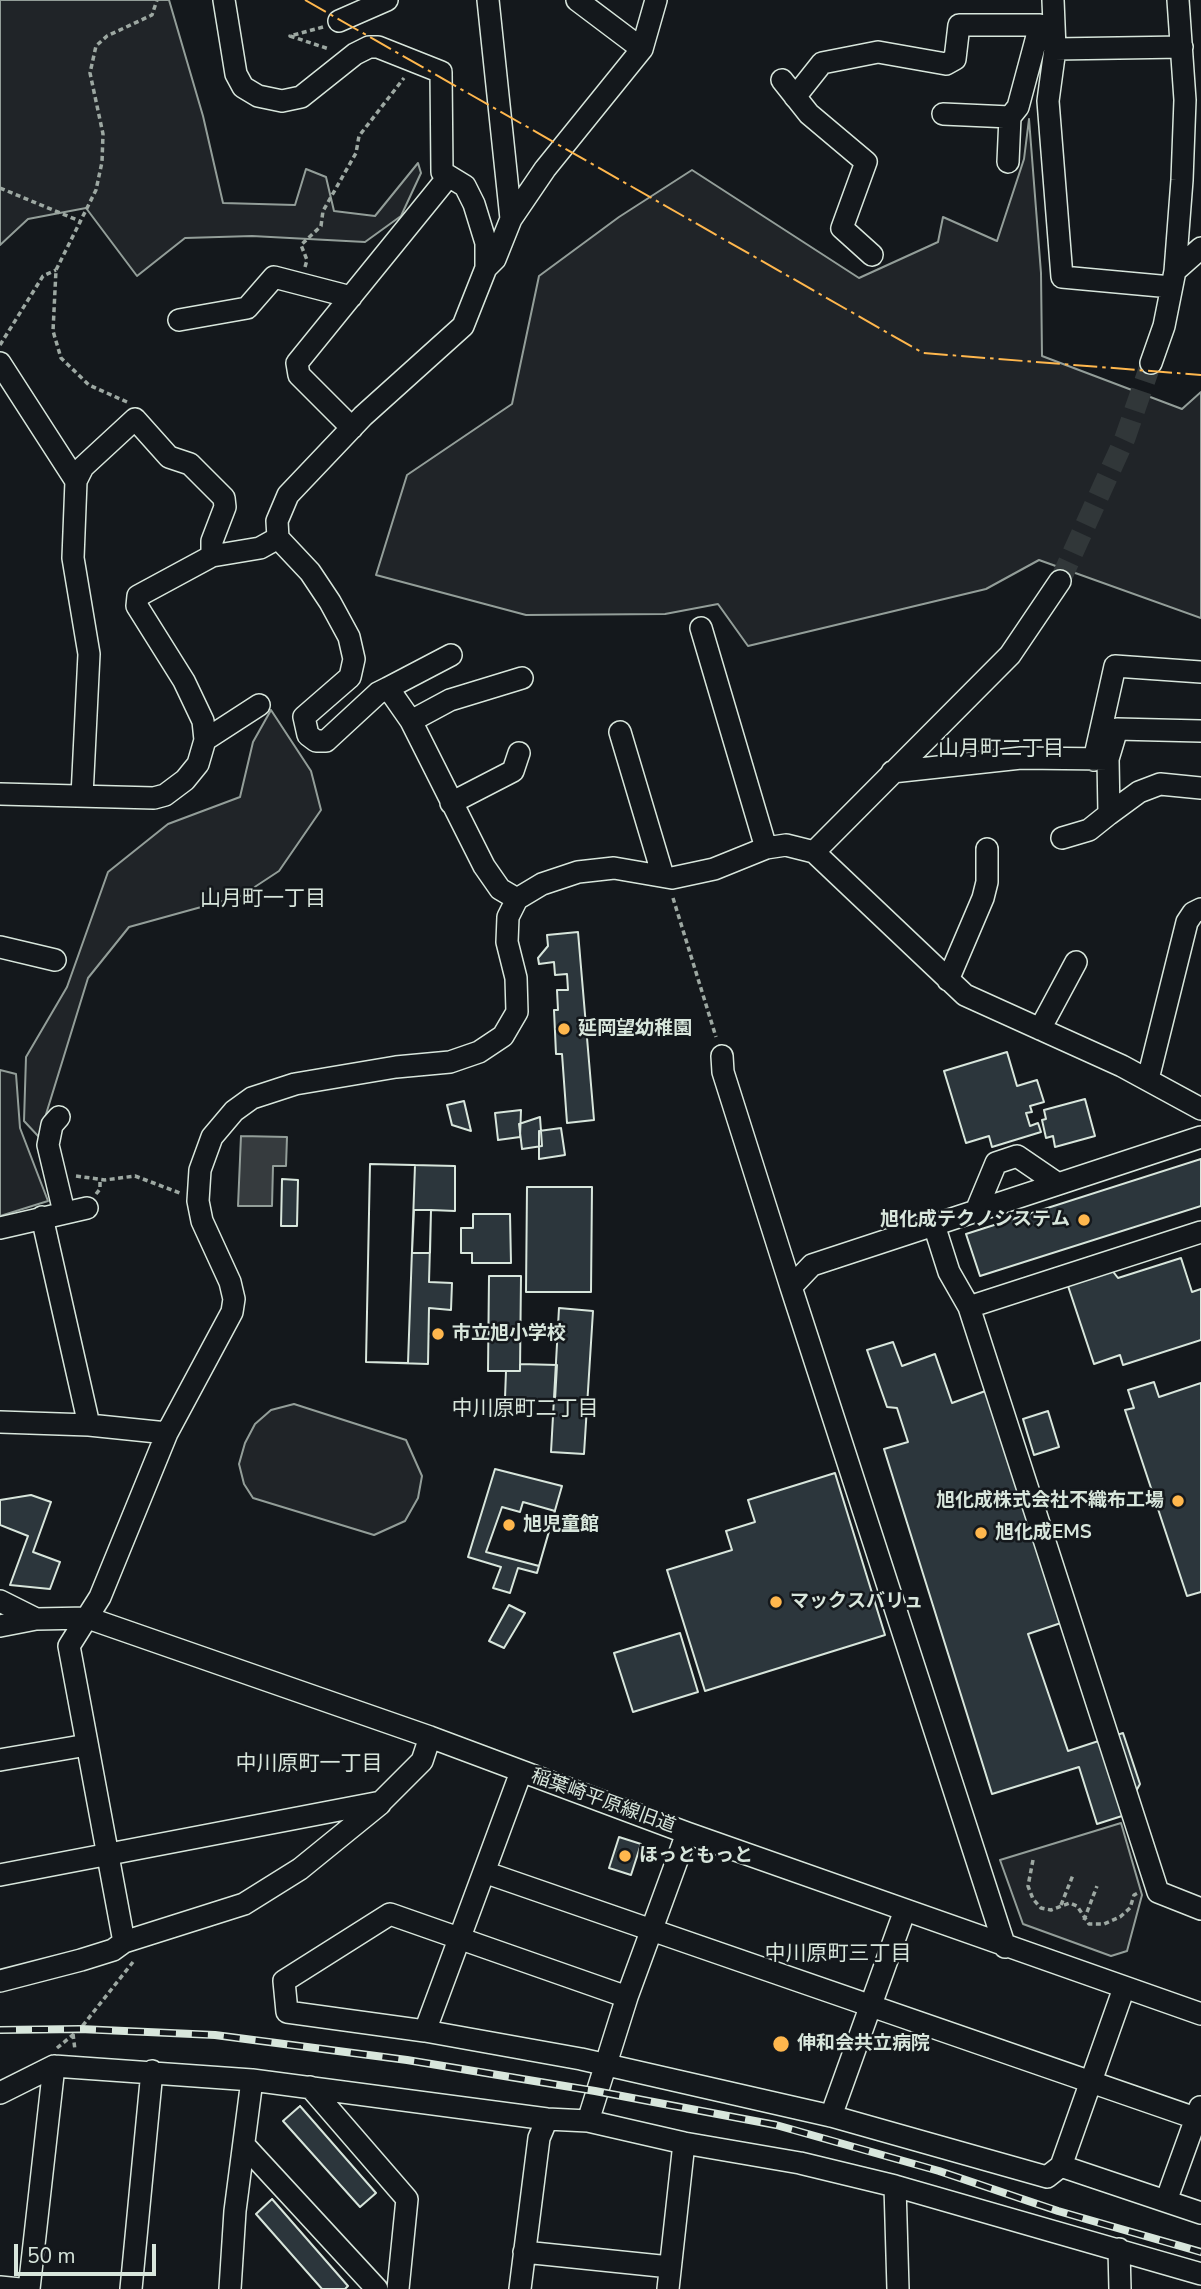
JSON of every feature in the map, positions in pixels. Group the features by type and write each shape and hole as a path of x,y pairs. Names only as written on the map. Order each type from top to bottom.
{"street":[{"path":"224,0 236,74 243,87 258,96 282,101 301,96 355,54 369,47 378,47 441,72 442,172 465,186 474,204 486,243 486,268"},
{"path":"339,21 387,0"},
{"path":"488,0 511,219"},
{"path":"577,0 642,49"},
{"path":"451,655 378,693 326,741 316,741 308,735 304,717 350,677 354,659 349,638 330,602 310,572 278,538 276,521 288,495 352,428 463,326 486,268 495,258 511,219 545,169 642,49 656,0"},
{"path":"1041,0 1038,95 1048,102"},
{"path":"1053,0 1055,48 1048,102 1062,277 1173,279 1201,248"},
{"path":"1151,363 1164,326 1173,279 1185,100 1178,0"},
{"path":"872,255 842,228 866,162 809,114 788,88 822,64 878,52 946,64 954,59 959,25 1040,25"},
{"path":"1008,162 1010,117 1018,107 1040,25"},
{"path":"1055,48 1182,47"},
{"path":"943,114 1010,117"},
{"path":"352,428 299,375 297,363 448,177"},
{"path":"178,320 247,308 274,277 351,297"},
{"path":"0,363 76,481"},
{"path":"82,796 89,654 74,558 76,481 83,467 135,419 169,457 190,464 224,498 225,507 212,541 212,556"},
{"path":"0,794 154,798 165,795 185,780 198,764 205,740 203,721 196,704 137,606 138,596 212,556 260,548 278,538"},
{"path":"814,852 1010,655 1060,582"},
{"path":"701,628 766,848"},
{"path":"1109,814 1101,759 1115,666 1201,672"},
{"path":"411,721 450,700 522,678"},
{"path":"388,688 411,721 484,866 500,889 517,899"},
{"path":"205,740 259,705"},
{"path":"1101,759 1117,729 1201,732"},
{"path":"620,732 665,876"},
{"path":"451,803 513,771 519,753"},
{"path":"892,772 1021,758 1101,759"},
{"path":"1062,838 1089,830 1139,792 1160,784 1201,788"},
{"path":"129,1951 107,1855 69,1646 100,1597 167,1433 232,1312 234,1299 230,1282 202,1221 198,1201 200,1170 212,1137 234,1111 252,1098 295,1084 396,1067 450,1062 479,1052 503,1036 517,1012 516,978 507,942 508,917 517,899 542,884 578,872 614,868 665,876 714,869 766,848 786,845 814,852 965,995 1148,1079 1201,1109"},
{"path":"948,980 983,898 987,882 987,849"},
{"path":"1148,1079 1187,922 1193,913 1201,909"},
{"path":"4,947 55,960"},
{"path":"4,947 28,968"},
{"path":"1040,1029 1076,962"},
{"path":"722,1056 723,1072 791,1287 1006,1947"},
{"path":"59,1117 52,1125 48,1145 64,1212"},
{"path":"791,1287 813,1265 1201,1137"},
{"path":"976,1211 996,1163 1017,1156 1058,1184"},
{"path":"0,1228 87,1208"},
{"path":"42,1217 89,1425"},
{"path":"934,1225 949,1272 969,1307 1158,1892 1201,1909"},
{"path":"969,1307 1201,1232"},
{"path":"0,1422 89,1425 167,1433"},
{"path":"0,1601 36,1619"},
{"name":"稲葉崎平原線旧道","path":"0,1626 36,1619 88,1618 430,1737 687,1833 1201,2014"},
{"path":"0,1981 81,1961 113,1950 129,1951 244,1904 300,1869 381,1802 422,1762 430,1737"},
{"path":"0,1760 87,1745"},
{"path":"425,2031 522,1772"},
{"path":"0,1875 381,1802"},
{"path":"588,2121 627,1997 687,1833"},
{"path":"484,1872 1091,2083 1200,2114 1166,2201"},
{"path":"831,2116 905,1910"},
{"path":"627,1997 390,1914 284,1981 287,2012 425,2031 604,2065 831,2116 1047,2177 1061,2166 1124,1988"},
{"path":"29,2289 55,2058"},
{"path":"0,2093 55,2058 310,2087 547,2119 588,2121 684,2143 800,2163 895,2186 1201,2274"},
{"path":"131,2289 152,2071"},
{"path":"230,2289 252,2080"},
{"path":"310,2087 407,2199 398,2289"},
{"path":"520,2289 539,2138 547,2119"},
{"path":"668,2289 684,2143"},
{"path":"244,2145 377,2289"},
{"path":"1061,2166 1201,2213"},
{"path":"895,2186 898,2289"},
{"path":"1119,2249 1121,2289"},
{"path":"524,2252 670,2267"},
{"path":"0,2287 20,2289"}],"path":[{"path":"135,419 127,400 89,385 61,358 53,331 56,270 96,190 102,162 103,134 90,74 96,46 107,36 152,15 158,0"},
{"path":"339,21 290,36 323,48 355,54"},
{"path":"299,284 307,260 301,244 321,226 323,211 356,153 359,136 416,63"},
{"path":"0,188 82,222"},
{"path":"0,346 43,275 56,270"},
{"path":"665,876 722,1056"},
{"path":"54,1171 105,1180 135,1176 198,1201"},
{"path":"1033,1860 1028,1886 1033,1899 1041,1908 1051,1910 1070,1903 1077,1906 1089,1924 1104,1924 1130,1908 1134,1895"},
{"path":"1061,1905 1073,1875"},
{"path":"1084,1920 1097,1886"},
{"path":"55,2058 80,2029 129,1951"}],"shaded area":[{"path":"0,0 169,0 203,116 223,203 295,205 306,169 326,177 334,211 375,216 418,163 421,173 401,216 365,242 252,236 185,238 137,276 86,208 28,219 0,245"},
{"path":"1029,119 1041,273 1042,356 1182,409 1201,392 1201,618 1039,560 986,589 748,646 718,604 665,614 526,615 376,575 407,475 512,404 539,276 619,217 692,170 859,278 938,242 943,217 997,241 1024,159"},
{"path":"271,710 311,771 321,810 279,871 241,896 129,927 88,978 39,1137 24,1121 26,1057 67,987 108,872 168,824 240,797 253,742"},
{"path":"0,1070 16,1074 20,1128 48,1201 0,1216"},
{"path":"241,1136 287,1137 286,1166 273,1166 272,1206 238,1206"},
{"path":"294,1404 406,1440 422,1476 418,1498 405,1521 374,1535 253,1498 244,1484 239,1464 245,1443 255,1424 271,1410"},
{"path":"1121,1823 1142,1895 1127,1951 1111,1956 1023,1924 1000,1860"}],"building":[{"path":"578,932 594,1120 567,1123 562,1054 556,1054 554,1010 558,1010 557,990 568,990 567,974 555,975 554,962 539,964 538,958 548,946 547,935"},
{"path":"1007,1052 1017,1086 1037,1080 1044,1102 1030,1106 1032,1112 1026,1113 1030,1126 1038,1123 1041,1132 992,1147 989,1136 966,1143 944,1071"},
{"path":"1085,1099 1095,1136 1055,1147 1053,1136 1046,1138 1042,1120 1046,1119 1044,1110"},
{"path":"464,1101 471,1131 452,1125 447,1105"},
{"path":"521,1110 520,1137 498,1140 495,1113"},
{"path":"540,1117 542,1146 522,1149 519,1124"},
{"path":"561,1128 565,1155 539,1159 539,1131"},
{"name":"旭化成テクノシステム","path":"1201,1159 1201,1206 980,1276 966,1234"},
{"path":"370,1164 455,1166 455,1211 431,1210 429,1282 452,1283 451,1310 429,1308 428,1364 366,1362"},
{"path":"370,1164 415,1165 408,1363 366,1362"},
{"path":"282,1179 298,1180 297,1226 281,1226"},
{"path":"527,1187 592,1187 591,1292 526,1292"},
{"path":"414,1210 431,1210 430,1253 412,1253"},
{"path":"473,1214 510,1214 511,1263 472,1263 472,1253 461,1253 461,1228 473,1228"},
{"path":"1181,1258 1192,1292 1201,1289 1201,1340 1123,1365 1120,1355 1094,1364 1067,1283 1111,1269 1118,1278"},
{"path":"489,1276 521,1276 520,1371 488,1371"},
{"path":"559,1308 593,1311 584,1454 551,1452"},
{"name":"旭化成EMS","path":"893,1342 902,1366 935,1354 952,1403 991,1389 1079,1617 1028,1634 1068,1751 1123,1733 1140,1784 1122,1816 1097,1824 1079,1767 992,1794 884,1449 908,1442 897,1408 887,1407 867,1350"},
{"path":"520,1364 557,1365 555,1400 505,1398 506,1371 520,1371"},
{"name":"旭化成株式会社不織布工場","path":"1154,1382 1159,1397 1201,1383 1201,1592 1187,1596 1125,1410 1134,1408 1128,1390"},
{"path":"1048,1411 1059,1447 1034,1455 1023,1419"},
{"path":"495,1469 562,1486 537,1573 518,1568 510,1593 493,1588 501,1567 468,1557"},
{"name":"マックスバリュ","path":"835,1473 885,1635 705,1691 667,1570 732,1550 726,1531 755,1522 748,1500"},
{"path":"31,1495 51,1502 33,1552 60,1562 50,1589 10,1585 28,1536 0,1525 0,1500"},
{"path":"523,1502 555,1511 539,1566 486,1552 502,1507 520,1512"},
{"path":"509,1605 525,1613 504,1648 489,1641"},
{"path":"680,1633 698,1692 633,1712 614,1653"},
{"name":"ほっともっと","path":"619,1837 641,1844 631,1875 609,1868"},
{"path":"300,2106 376,2193 360,2207 283,2121"},
{"path":"272,2199 348,2286 345,2289 322,2289 256,2214"}],"tunnel":[{"path":"1060,581 1125,438 1151,363"}],"railway":[{"path":"0,2030 80,2029 215,2035 407,2060 595,2091 776,2125 939,2171 1058,2211 1201,2252"}],"power":[{"path":"305,0 923,353 1201,375"}],"place":[{"name":"延岡望幼稚園","path":"564,1029"},
{"name":"旭化成テクノシステム","path":"1084,1220"},
{"name":"市立旭小学校","path":"438,1334"},
{"name":"旭化成株式会社不織布工場","path":"1178,1501"},
{"name":"旭児童館","path":"509,1525"},
{"name":"旭化成EMS","path":"981,1533"},
{"name":"マックスバリュ","path":"776,1602"},
{"name":"ほっともっと","path":"625,1856"},
{"name":"伸和会共立病院","path":"781,2044"}],"district":[{"name":"山月町二丁目","path":"1001,750"},
{"name":"山月町一丁目","path":"263,900"},
{"name":"中川原町二丁目","path":"525,1410"},
{"name":"中川原町一丁目","path":"309,1765"},
{"name":"中川原町三丁目","path":"838,1955"}]}
